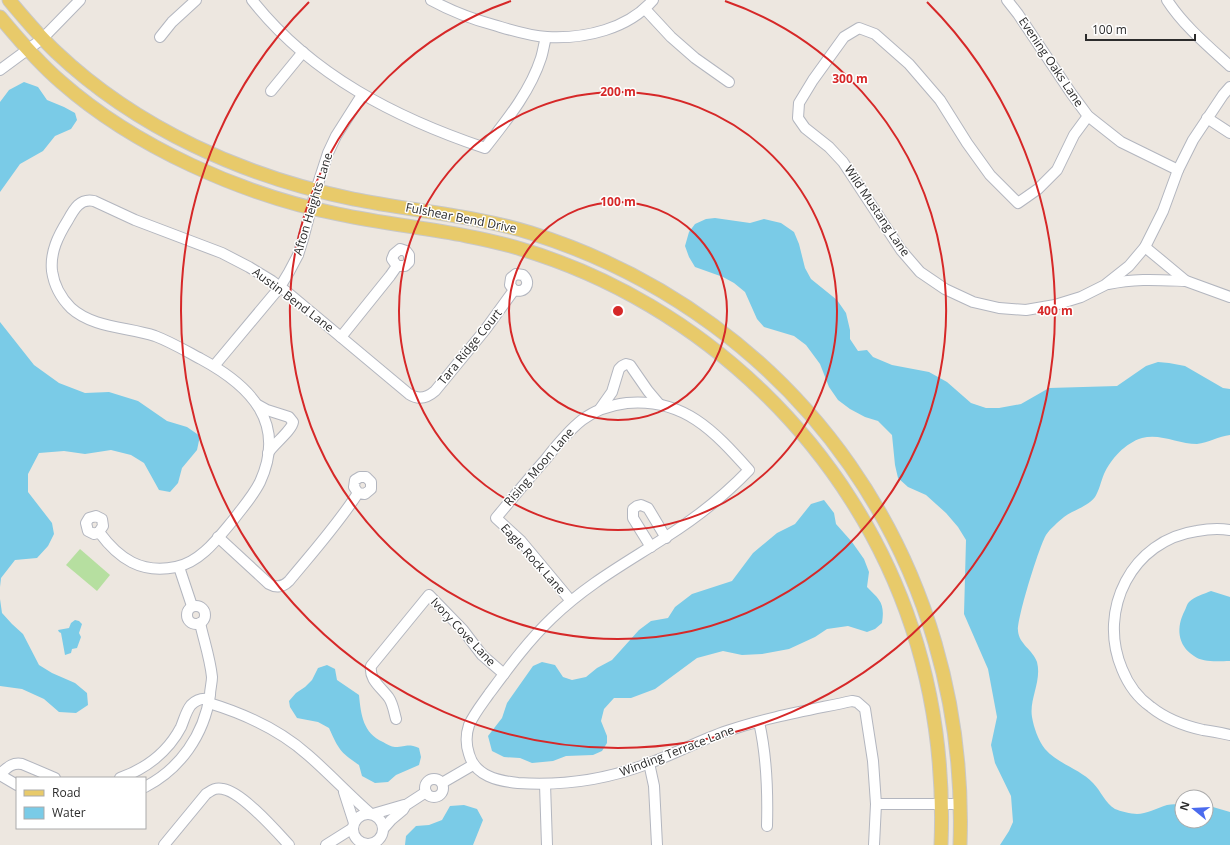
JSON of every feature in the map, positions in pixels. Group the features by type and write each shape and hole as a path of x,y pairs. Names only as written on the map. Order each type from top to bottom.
{"main road":[{"name":"Fulshear Bend Drive","path":"9,0 42,39 68,63 99,88 124,106 162,129 200,148 226,160 264,174 316,190 352,199 474,218 530,233 592,255 648,283 707,321 738,344 811,415 842,454 874,502 899,548 916,585 935,638 947,685 959,767 961,804 960,845"},
{"name":"Fulshear Bend Drive","path":"0,17 28,50 62,84 105,116 153,145 185,162 223,179 311,208 472,237 525,250 585,272 648,304 705,342 749,378 790,418 819,454 862,517 895,584 912,626 927,684 936,736 942,804 941,845"},
{"path":"525,250 530,233"},
{"path":"749,378 761,365"},
{"path":"882,556 899,548"}],"street":[{"path":"0,70 42,39 80,0"},
{"path":"160,37 172,22 196,0"},
{"path":"252,0 277,28 304,52 338,79 362,95 422,125 454,138 485,148 513,111 533,77 541,58 546,37"},
{"path":"432,0 454,11 481,21 520,32 546,37 563,37 599,32 617,26 632,19 645,9 653,0"},
{"name":"Evening Oaks Lane","path":"1008,0 1088,116 1121,142 1178,170"},
{"path":"1167,0 1204,43 1230,66"},
{"path":"645,9 671,37 694,58 729,82"},
{"name":"Wild Mustang Lane","path":"1088,116 1074,135 1057,170 1038,189 1018,203 990,175 967,143 940,100 909,64 875,34 859,28 844,37 813,80 799,103 797,112 798,118 805,128 829,147 844,162 901,250 920,272 945,289 973,302 999,308 1026,310 1055,305 1081,297 1105,285 1129,266 1145,247 1163,211 1178,170 1193,140 1230,87"},
{"path":"271,91 304,52"},
{"name":"Afton Heights Lane","path":"214,366 280,287 289,272 298,255 328,153 336,136 362,95"},
{"path":"1207,118 1230,133"},
{"name":"Austin Bend Lane","path":"214,366 155,337 89,320 67,304 58,290 54,278 52,265 53,254 60,233 76,207 83,202 94,201 141,223 222,252 280,287 409,394 422,398"},
{"path":"1145,247 1186,281 1230,297"},
{"path":"341,337 397,266"},
{"name":"Wild Mustang Lane","path":"1105,285 1125,280 1150,279 1186,281"},
{"name":"Tara Ridge Court","path":"422,398 428,397 435,391 489,326 514,290"},
{"path":"600,409 612,392 619,369 626,364 630,365 659,404"},
{"path":"100,532 114,550 131,562 156,569 179,567 203,553 218,537 258,486 268,453 267,428 263,416 258,405 240,384 214,366"},
{"name":"Rising Moon Lane","path":"496,518 569,431 583,419 600,409 619,404 659,404 673,408 692,417 709,428 726,444 749,470 715,502 666,538"},
{"path":"258,405 289,417 292,422 290,429 276,442 268,453"},
{"path":"218,537 267,583 274,586 283,586 289,581 333,528 358,493"},
{"path":"326,845 354,825 361,816 406,805 426,792 426,786 431,780 436,779 442,783 473,765 467,743 469,727 473,718 532,638 571,601 604,576 666,538 648,508 641,505 637,506 633,510 633,518 651,547"},
{"name":"Eagle Rock Lane","path":"496,518 521,541 571,601"},
{"path":"1230,530 1208,529 1190,532 1172,538 1153,549 1127,578 1118,596 1113,618 1114,638 1118,659 1125,677 1136,693 1150,707 1167,718 1185,725 1230,735"},
{"path":"146,786 169,772 184,755 195,739 204,720 209,703 212,679 210,661 200,623 204,618 204,611 200,607 192,606 179,567"},
{"path":"272,597 274,586"},
{"name":"Ivory Cove Lane","path":"396,719 389,698 371,676 371,666 429,595 463,630 482,655 504,674"},
{"path":"122,777 139,770 158,756 171,742 191,706 196,701 203,698 208,699 209,703 231,709 271,729 308,754 342,788 380,819 382,837"},
{"name":"Winding Terrace Lane","path":"473,765 490,778 498,780 545,784 596,779 622,773 727,731 759,722 852,701 862,705 867,714 873,761 876,804"},
{"path":"759,722 764,743 768,776 767,826"},
{"path":"649,763 654,786 657,845"},
{"path":"16,784 0,775 12,764 22,764 53,777"},
{"path":"545,784 547,845"},
{"path":"164,845 206,794 217,788 229,790 238,796 274,827 290,845"},
{"path":"342,788 354,825 356,837 365,844 373,843 382,837 391,820 403,810 406,805"},
{"path":"874,845 876,804 961,804"}],"green space":[{"path":"80,549 110,575 97,591 66,565"}],"water":[{"path":"24,82 38,87 47,100 75,113 77,120 71,129 55,136 43,151 20,164 0,192 0,102 9,90"},
{"path":"715,218 750,223 764,219 781,223 794,232 799,244 805,268 811,279 837,300 846,313 850,330 850,339 858,351 867,350 873,357 892,365 929,372 947,382 971,403 986,408 999,408 1021,404 1049,388 1117,386 1146,366 1158,362 1185,366 1223,388 1230,389 1230,435 1197,444 1156,437 1136,440 1119,452 1110,463 1095,497 1084,506 1064,517 1050,530 1046,535 1034,567 1021,612 1018,631 1021,640 1037,662 1038,676 1032,703 1032,717 1040,742 1045,749 1056,759 1088,778 1096,786 1108,804 1117,810 1132,814 1140,814 1174,804 1174,829 1214,829 1214,807 1230,812 1230,845 1000,845 1013,822 1011,796 995,763 991,745 997,717 988,669 964,614 966,540 958,527 946,513 926,495 908,487 898,478 892,435 878,421 865,417 850,409 838,400 829,387 820,364 806,345 794,336 764,327 757,319 745,292 734,283 723,277 695,267 685,246 689,232 695,224 706,219"},
{"path":"0,322 34,365 59,383 85,393 109,392 138,401 167,421 187,427 200,436 197,450 182,468 178,483 170,492 159,490 144,463 131,455 111,450 85,454 64,451 39,453 28,474 28,492 52,523 54,534 48,546 37,558 15,560 1,578 0,587"},
{"path":"824,500 834,513 836,524 852,542 864,559 869,572 867,587 880,602 883,611 882,623 875,629 867,632 848,626 827,629 815,637 789,649 762,654 742,655 723,651 697,658 655,689 631,698 614,698 604,709 601,721 607,736 607,743 602,751 593,755 566,756 553,761 532,763 520,758 504,757 492,751 488,736 502,718 507,703 533,666 542,662 555,665 563,677 572,680 586,677 597,668 612,660 639,630 651,621 668,618 675,607 692,594 732,581 753,553 777,533 795,524 811,504"},
{"path":"1211,591 1230,597 1230,661 1202,660 1188,652 1181,641 1179,629 1180,623 1189,602 1200,595"},
{"path":"0,599 2,613 23,634 39,665 52,673 75,683 87,693 88,705 76,713 59,712 44,699 22,689 0,686"},
{"path":"75,620 82,624 79,633 81,637 77,648 72,649 71,653 65,655 61,633 58,630 69,628 71,623"},
{"path":"327,665 335,669 337,680 359,695 364,723 371,734 395,747 409,745 419,748 421,757 419,765 396,775 388,782 375,783 362,776 359,765 341,750 329,728 318,722 297,718 290,707 289,701 312,680 318,668"},
{"path":"464,805 477,809 483,820 473,845 405,845 406,836 416,826 429,825 442,820 450,806"}]}
